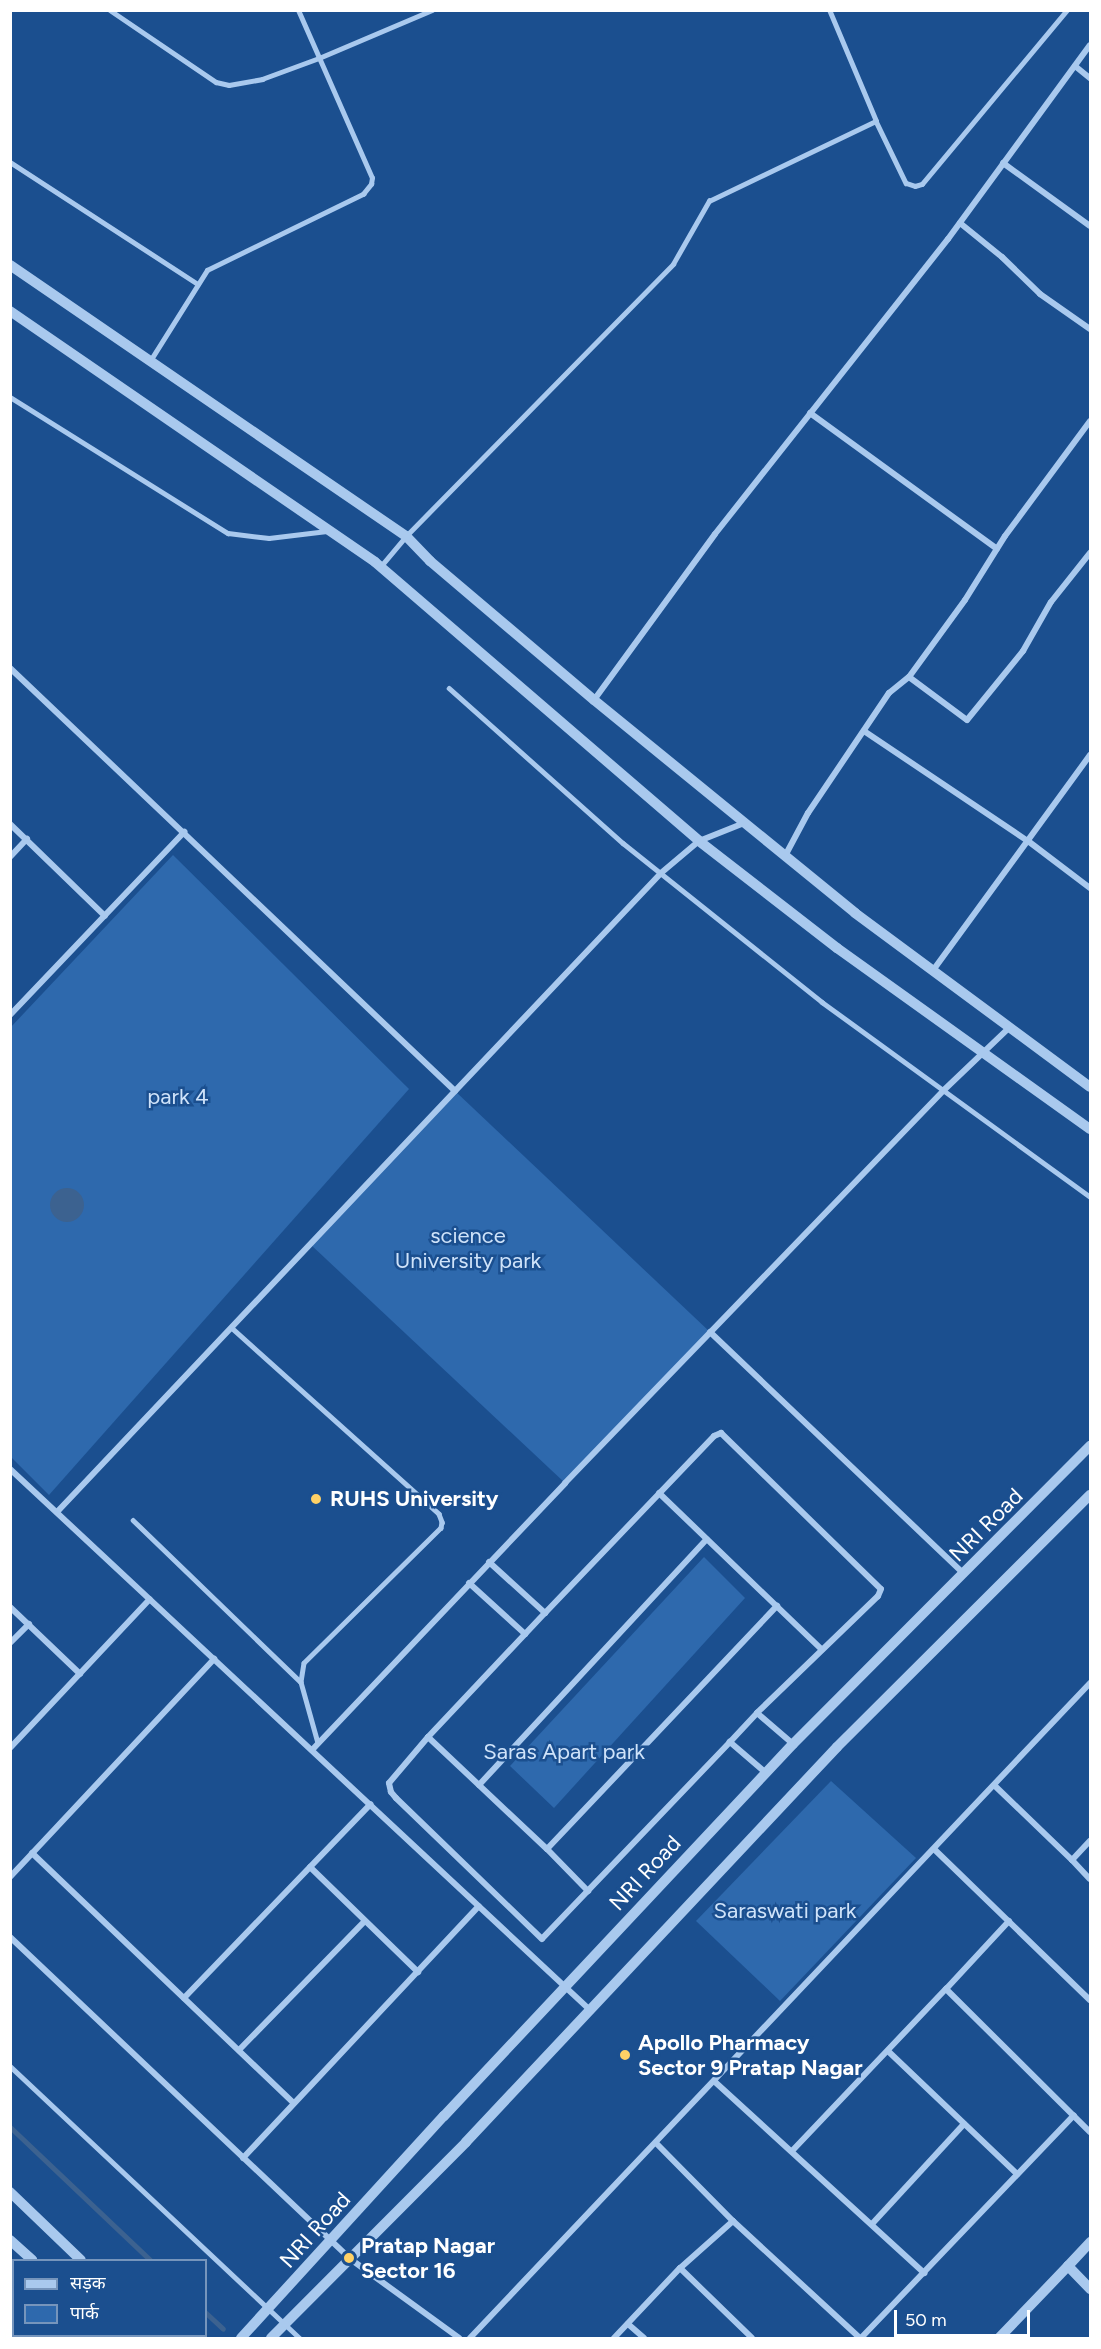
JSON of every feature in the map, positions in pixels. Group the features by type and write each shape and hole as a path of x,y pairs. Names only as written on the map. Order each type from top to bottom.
{"street":[{"path":"594,700 715,534 960,223 1090,45"},
{"path":"1075,66 1090,78"},
{"path":"1003,164 1090,226"},
{"path":"960,223 1002,257 1040,294 1090,329"},
{"path":"10,265 406,536 430,561 594,700 855,913 934,969 1090,1087"},
{"path":"10,311 381,566 699,841 837,948 1090,1130"},
{"path":"810,414 997,549"},
{"path":"785,856 808,813 889,693 909,677 965,600 997,549 1090,422"},
{"path":"909,677 967,720 1023,651 1051,602 1090,553"},
{"path":"10,668 455,1091"},
{"path":"864,731 1028,841 1090,888"},
{"path":"934,969 1090,755"},
{"path":"57,1512 661,873 699,841 744,823"},
{"path":"10,824 105,916"},
{"path":"10,1015 184,832"},
{"path":"10,857 27,839"},
{"path":"312,1750 710,1332 944,1090 1010,1026"},
{"path":"710,1332 965,1574"},
{"path":"721,1433 881,1589 757,1713 542,1939 391,1792 389,1783 428,1737 659,1493 714,1436 721,1433"},
{"name":"NRI Road","path":"241,2338 766,1773 1090,1446"},
{"path":"10,1469 590,2010"},
{"path":"659,1493 822,1650"},
{"name":"NRI Road","path":"271,2338 466,2142 837,1747 1090,1495"},
{"path":"479,1785 707,1539"},
{"path":"489,1562 545,1613"},
{"path":"469,1583 525,1634"},
{"path":"10,1748 150,1599"},
{"path":"547,1849 777,1606"},
{"path":"10,1607 80,1674"},
{"path":"10,1643 28,1624"},
{"path":"10,1876 214,1659"},
{"path":"470,2338 1090,1683"},
{"path":"757,1713 794,1744"},
{"path":"428,1737 547,1849 588,1892"},
{"path":"730,1742 766,1773"},
{"path":"994,1785 1090,1879"},
{"path":"184,1998 371,1804"},
{"path":"1072,1860 1090,1841"},
{"path":"934,1849 1090,2000"},
{"path":"32,1853 294,2103"},
{"path":"310,1867 418,1972"},
{"path":"243,2158 479,1906"},
{"path":"239,2050 365,1921"},
{"path":"792,2151 889,2052 1009,1921"},
{"path":"10,1937 349,2258 459,2338"},
{"path":"946,1989 1090,2132"},
{"path":"889,2052 1017,2174"},
{"path":"714,2081 924,2273"},
{"path":"657,2143 733,2221 861,2338 1074,2115"},
{"path":"872,2224 964,2124"},
{"path":"10,2192 80,2259"},
{"path":"614,2338 680,2268 733,2221"},
{"path":"10,2240 31,2259"},
{"path":"999,2338 1090,2242"},
{"path":"1068,2266 1090,2289"},
{"path":"680,2268 752,2338"},
{"path":"628,2324 644,2338"}],"lane":[{"path":"110,10 216,82 229,85 262,79 319,58 432,10"},
{"path":"150,361 207,270 363,194 371,184 372,178 298,10"},
{"path":"829,10 876,121 906,183 915,186 922,184 1066,10"},
{"path":"381,566 406,536 674,264 709,201 876,121"},
{"path":"10,162 198,284"},
{"path":"10,397 228,533 269,538 330,531"},
{"path":"449,688 623,843 822,1002 1090,1197"},
{"path":"231,1328 439,1514 442,1521 441,1528 304,1663 301,1682 318,1743"},
{"path":"133,1520 301,1682"},
{"path":"10,2066 300,2338"}],"green space":[{"name":"park 4","path":"173,855 409,1089 49,1495 11,1457 10,1028"},
{"name":"science University park","path":"455,1091 710,1332 565,1483 310,1244"},
{"name":"Saras Apart park","path":"704,1557 745,1598 554,1808 510,1766"},
{"name":"Saraswati park","path":"831,1781 916,1858 780,2001 696,1921"}],"shaded area":[{"path":"67,1188 79,1193 84,1205 79,1217 67,1222 55,1217 50,1205 55,1193"}],"waterway":[{"path":"10,2127 149,2259"},
{"path":"207,2314 223,2329"}],"place":[{"name":"RUHS University","path":"316,1499"},
{"name":"Apollo Pharmacy Sector 9 Pratap Nagar","path":"625,2055"},
{"name":"Pratap Nagar Sector 16","path":"349,2258"}]}
